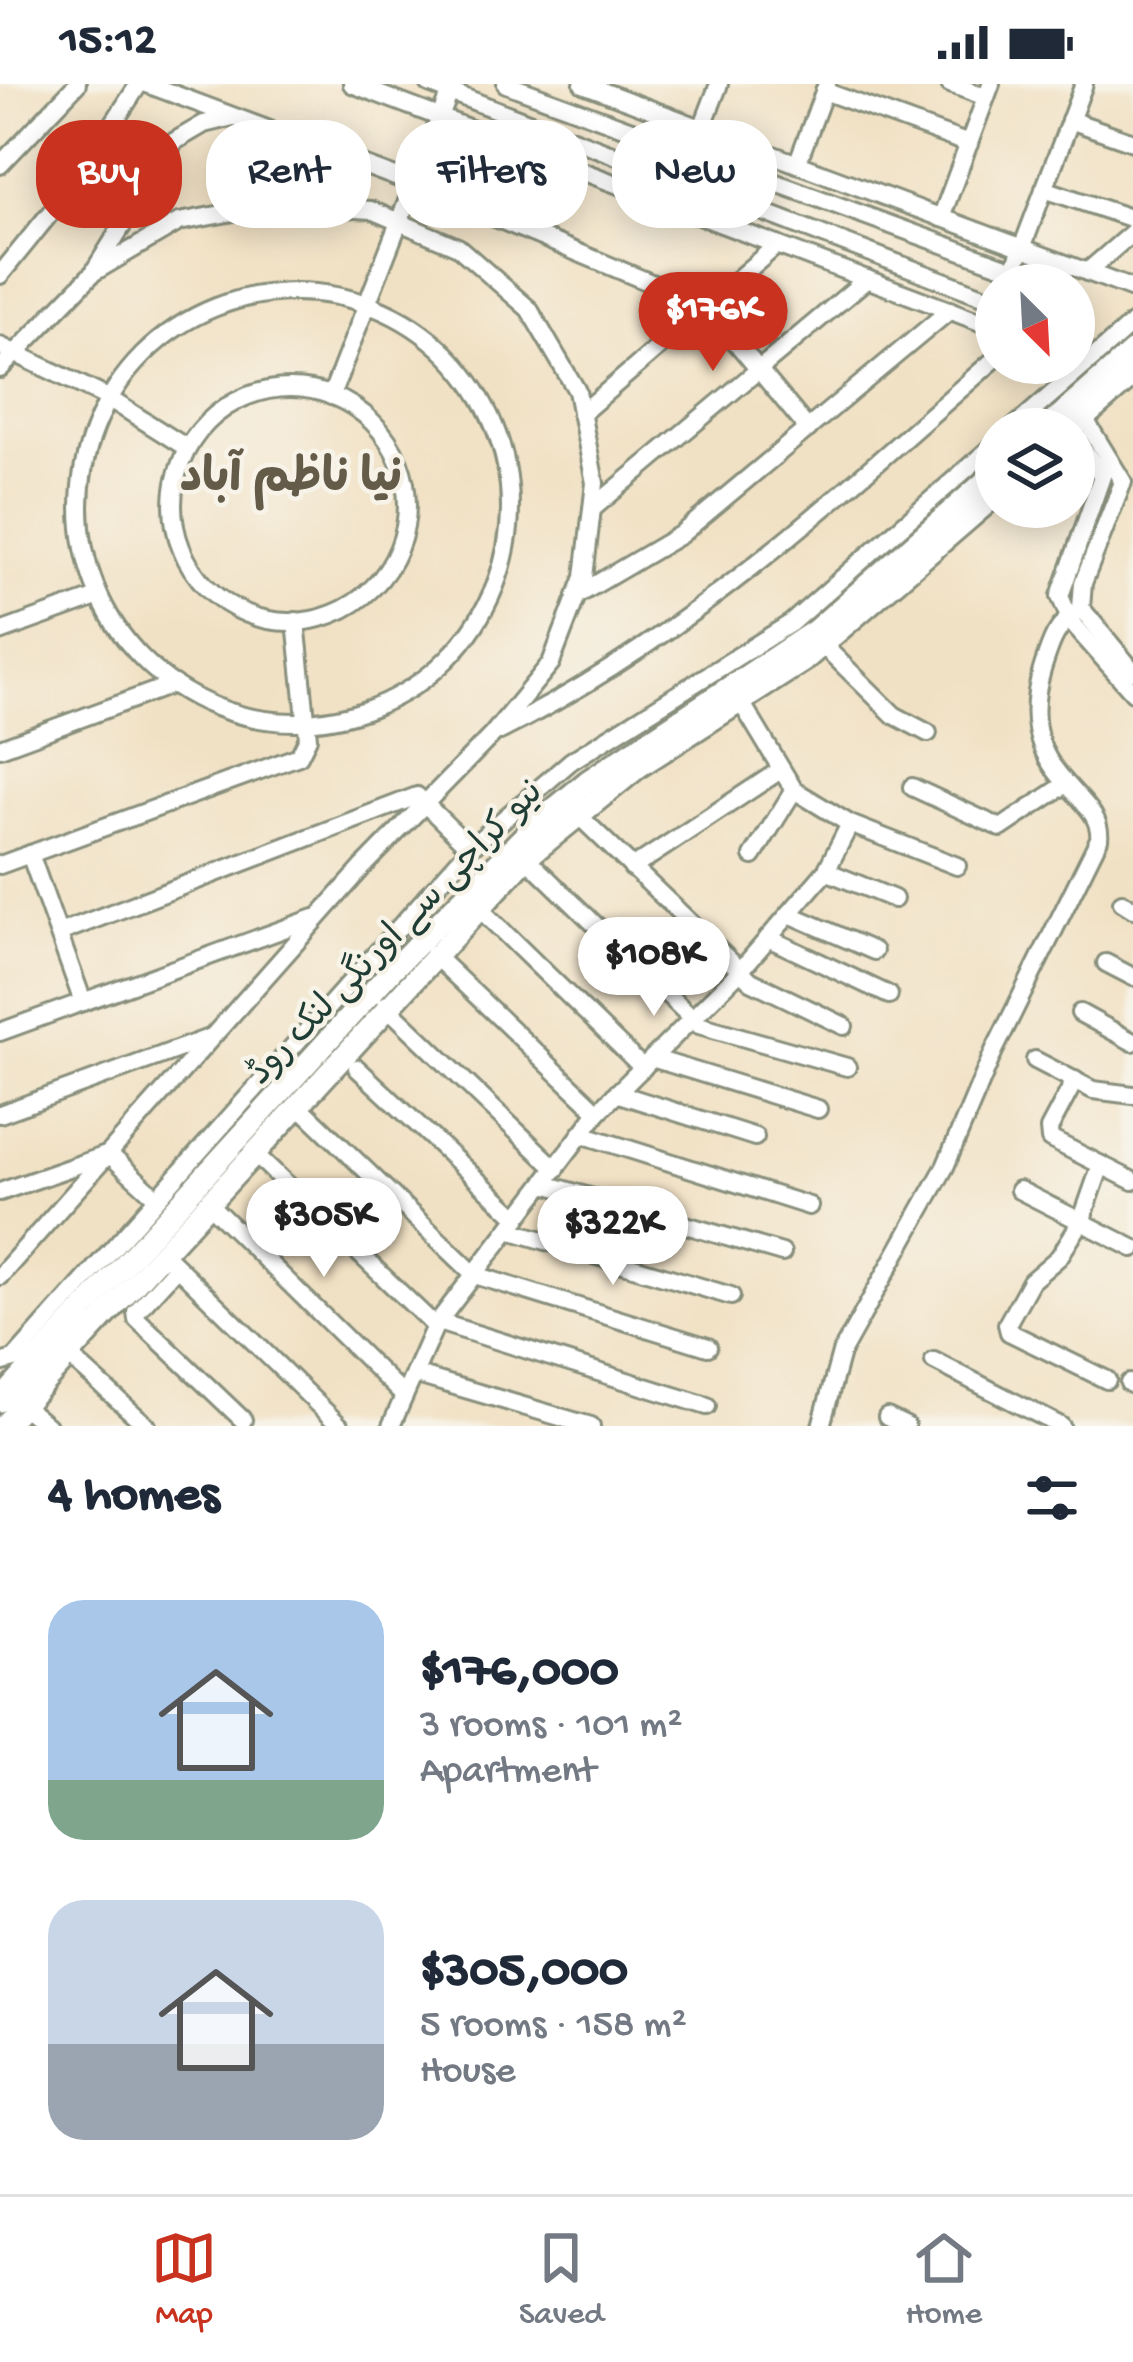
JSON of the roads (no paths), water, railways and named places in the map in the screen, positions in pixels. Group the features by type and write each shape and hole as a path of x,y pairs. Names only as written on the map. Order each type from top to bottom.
{"street":[{"path":"0,165 77,84"},
{"path":"0,274 73,185 143,84 395,177"},
{"path":"352,84 975,317"},
{"path":"429,84 452,88 975,293"},
{"path":"506,84 977,264"},
{"path":"583,84 608,88 683,120"},
{"path":"705,120 719,84"},
{"path":"941,218 988,91 950,84"},
{"path":"1016,264 1084,84"},
{"path":"440,118 452,88"},
{"path":"797,164 825,88 969,143"},
{"path":"0,369 94,272 175,141 204,124 234,116"},
{"path":"1070,120 1133,142"},
{"path":"777,156 1065,264"},
{"path":"1044,189 1133,220"},
{"path":"94,272 179,222 277,204 371,211 395,220"},
{"path":"331,396 397,228"},
{"path":"0,1276 321,915 492,735 551,663 576,596 596,483 577,391 529,309 458,247 413,228"},
{"path":"519,228 706,306 808,429"},
{"path":"1095,265 1133,232"},
{"path":"581,414 777,244"},
{"path":"1095,275 1133,289"},
{"path":"592,509 868,279"},
{"path":"292,291 368,304 424,333 472,382 503,445 512,514 497,583 462,643 407,691 339,718 266,721 196,700 138,657 97,597 79,526 85,454 107,398 162,336 224,303 292,291"},
{"path":"576,596 680,535 950,310"},
{"path":"1095,350 1133,323"},
{"path":"0,346 107,398 187,448"},
{"path":"1069,408 1133,352"},
{"path":"1095,410 1133,375"},
{"path":"492,735 542,710 735,586 975,376"},
{"path":"1031,408 1053,384"},
{"path":"281,388 331,396 356,407 384,434 403,469 408,507 401,545 381,580 352,605 315,620 276,622 239,612 207,590 184,559 173,522 174,484 187,448 211,418 244,397 281,388"},
{"path":"821,1426 841,1353 945,1167 994,1051 1099,839 1098,824 1039,743 1032,705 1054,633 1075,612 1123,482 1095,450"},
{"path":"0,1374 470,848 571,760 791,623 975,461"},
{"name":"نیو کراچی سے اورنگی لنک روڈ","path":"0,1401 301,1089 588,781 816,630 975,490"},
{"name":"نیو کراچی سے اورنگی لنک روڈ","path":"4,1426 68,1355 170,1259 207,1202 301,1089 478,908 511,864 638,766 741,703 823,645 975,513"},
{"path":"0,632 97,597"},
{"path":"1075,612 1133,670"},
{"path":"1075,612 1133,692"},
{"path":"0,865 299,756 308,738 296,621"},
{"path":"823,645 894,715 928,733"},
{"path":"0,748 174,683"},
{"path":"741,703 794,790 850,824 957,866"},
{"path":"632,868 779,771"},
{"path":"912,787 1000,828 1066,784"},
{"path":"753,856 794,790"},
{"path":"59,934 417,796 470,848"},
{"path":"576,813 739,972 767,992 844,1026"},
{"path":"391,1426 437,1324 581,1134 739,972 826,871 850,824"},
{"path":"31,854 83,1002"},
{"path":"511,864 693,1021 847,1067"},
{"path":"826,871 894,899"},
{"path":"478,908 649,1064 818,1109"},
{"path":"789,914 874,951"},
{"path":"0,1032 321,915"},
{"path":"768,938 889,995"},
{"path":"433,954 598,1112"},
{"path":"1106,963 1133,977"},
{"path":"386,1005 550,1176 782,1253"},
{"path":"1080,1013 1133,1042"},
{"path":"0,1114 213,1037"},
{"path":"1035,1060 1104,1093 1133,1095"},
{"path":"357,1068 514,1224 731,1296"},
{"path":"1075,1081 1049,1129 1050,1138 1133,1181"},
{"path":"301,1089 475,1275 708,1347"},
{"path":"616,1093 755,1137"},
{"path":"581,1134 809,1206"},
{"path":"253,1152 437,1324 707,1406"},
{"path":"109,1154 158,1198"},
{"path":"0,1192 109,1154"},
{"path":"1100,1165 1081,1222 1059,1257 1031,1281 1007,1324 1010,1332 1107,1380"},
{"path":"1018,1190 1133,1248"},
{"path":"207,1202 404,1396"},
{"path":"244,1420 137,1318 136,1312 170,1259 340,1426"},
{"path":"68,1355 147,1426"},
{"path":"934,1361 1061,1426"},
{"path":"414,1374 592,1426"},
{"path":"23,1406 47,1426"},
{"path":"887,1417 906,1426"}],"district":[{"name":"نیا ناظم آباد","path":"291,473"}]}
